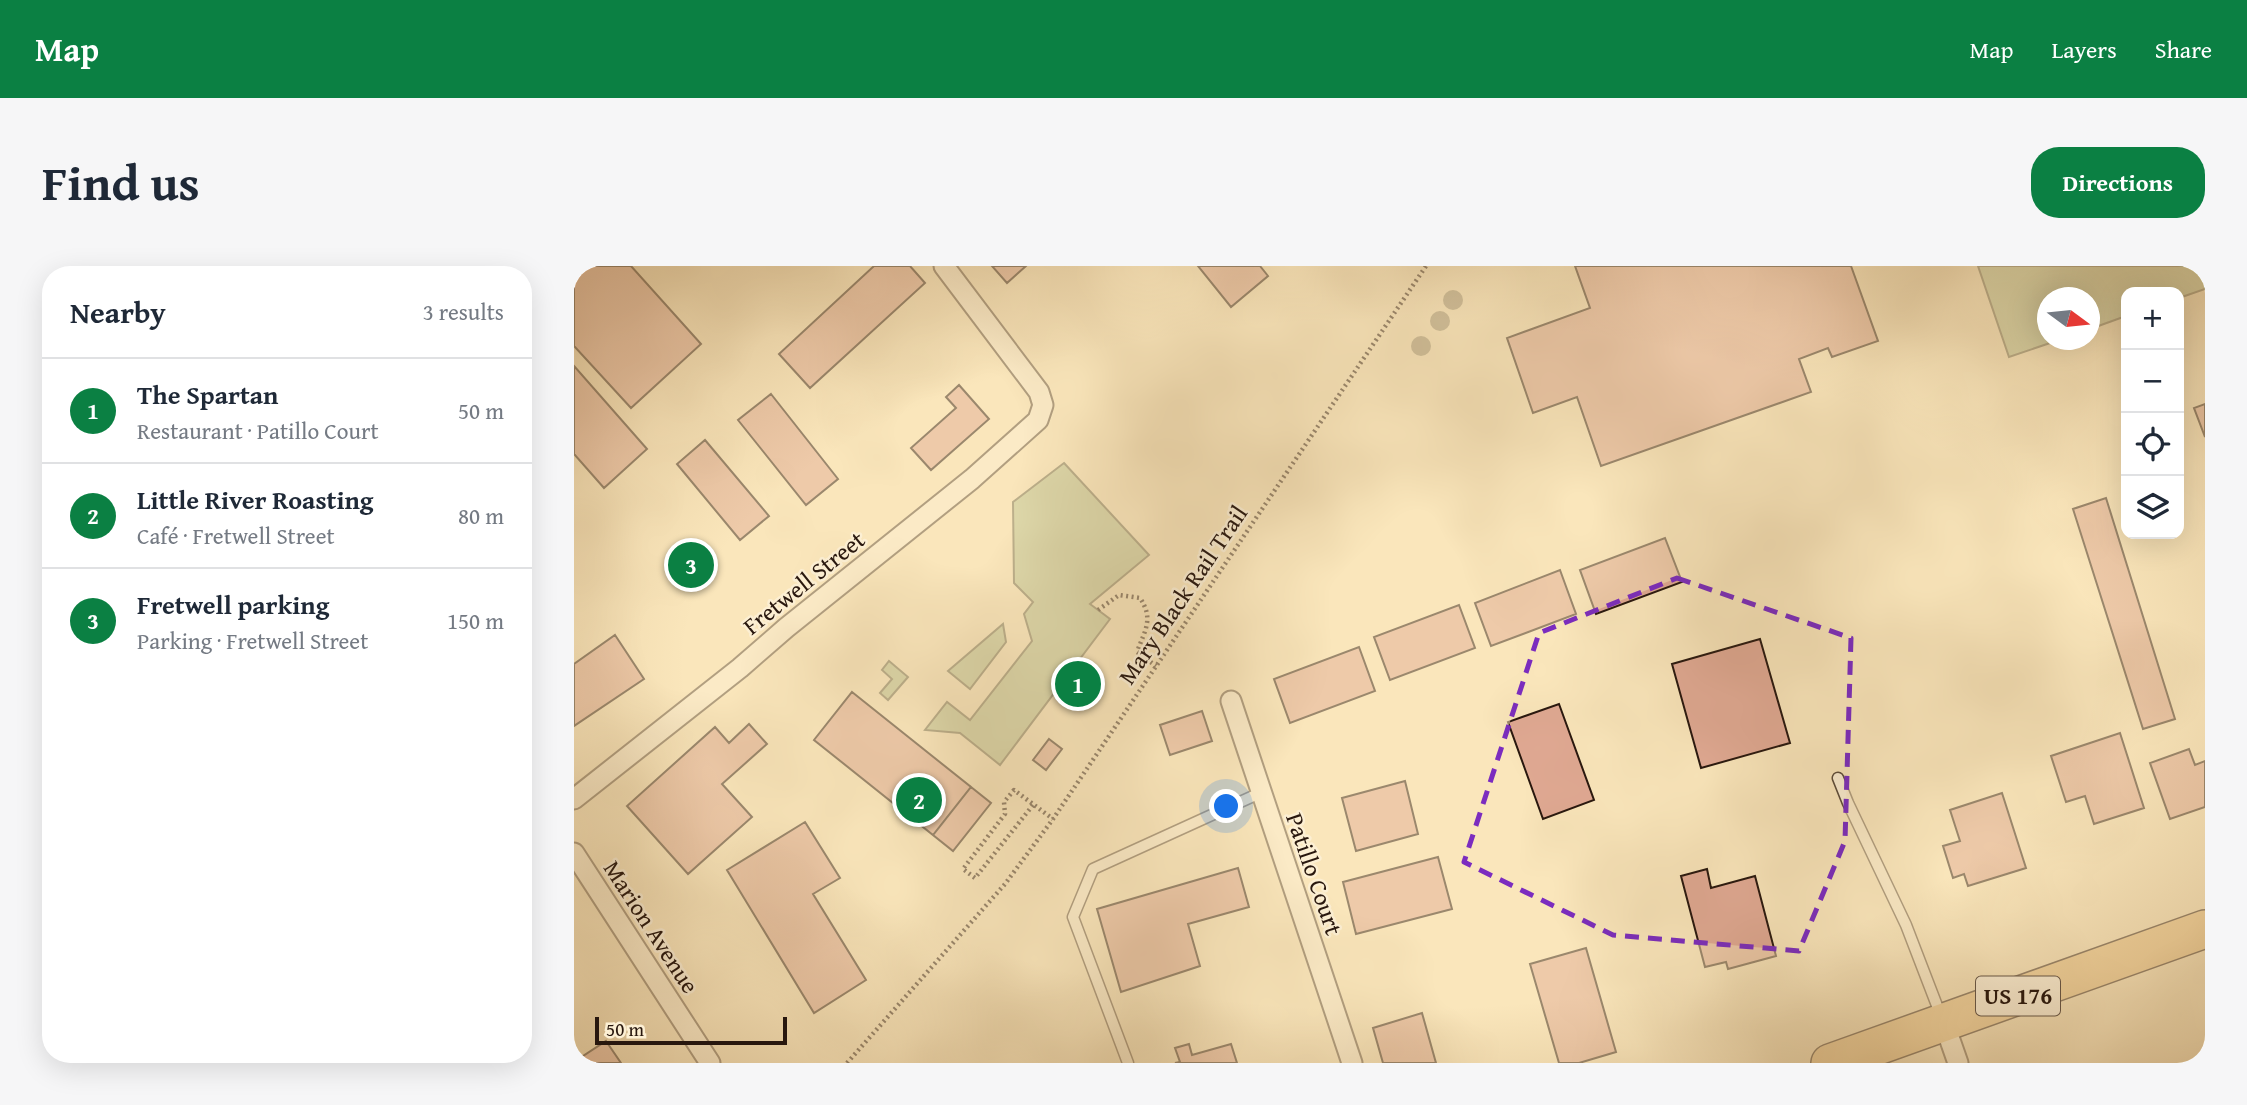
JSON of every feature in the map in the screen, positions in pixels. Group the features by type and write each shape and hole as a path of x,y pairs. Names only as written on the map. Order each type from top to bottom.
{"highway":[{"name":"US 176","path":"1830,1063 2205,929"}],"street":[{"name":"Fretwell Street","path":"574,799 740,668 1038,420 1044,405 1039,392 944,266"},
{"name":"Patillo Court","path":"1231,701 1352,1063"},
{"name":"Marion Avenue","path":"574,853 710,1063"},
{"path":"1944,1023 1958,1063"}],"lane":[{"path":"1838,778 1906,925 1944,1023"},
{"path":"1128,1063 1073,917 1093,869 1260,793"}],"path":[{"name":"Mary Black Rail Trail","path":"847,1063 1004,884 1052,819 1426,266"},
{"path":"1098,610 1119,595 1140,598 1147,609 1149,620 1138,652 1156,666"},
{"path":"1032,805 975,878 963,869 1005,814 1004,802 1013,790 1052,819"}],"highlighted area":[{"path":"1677,578 1851,638 1845,841 1799,951 1613,935 1464,862 1539,633"}],"green space":[{"path":"1978,266 2205,266 2205,289 2184,296 2184,287 2121,287 2121,318 2100,325 2100,287 2037,287 2037,347 2009,357"},
{"path":"1064,463 1149,555 1090,604 1110,619 1000,765 960,733 925,730 947,702 970,720 1032,641 1024,614 1033,602 1014,583 1013,502"},
{"path":"1003,624 1006,642 970,689 948,671"},
{"path":"889,661 908,677 888,700 880,693 892,679 882,670"}],"building":[{"path":"574,266 631,266 701,344 631,408 574,346"},
{"path":"874,266 910,266 925,283 810,388 779,354"},
{"path":"992,266 1026,266 1007,283"},
{"path":"1198,266 1260,266 1268,276 1231,307"},
{"path":"1575,266 1851,266 1878,341 1832,357 1828,348 1799,359 1811,392 1601,466 1577,397 1533,413 1507,338 1590,308"},
{"path":"574,366 647,449 604,488 574,454"},
{"path":"959,385 989,419 931,470 911,448 956,408 946,397"},
{"path":"771,394 838,479 806,505 738,420"},
{"path":"2205,404 2205,437 2194,408"},
{"path":"705,440 769,516 740,540 677,464"},
{"path":"2106,498 2175,719 2143,729 2073,509"},
{"path":"1665,538 1682,582 1596,614 1580,570"},
{"path":"1560,570 1576,614 1491,646 1475,603"},
{"path":"1459,605 1475,648 1390,680 1374,637"},
{"path":"615,635 644,679 574,726 574,664"},
{"path":"1760,639 1790,743 1701,768 1672,664"},
{"path":"1359,647 1375,691 1290,723 1274,679"},
{"path":"1086,661 1097,669 1069,707 1059,699"},
{"path":"852,692 971,787 933,835 814,740"},
{"path":"1559,704 1594,800 1543,819 1508,722"},
{"path":"1202,711 1212,741 1170,755 1160,725"},
{"path":"749,724 767,744 722,784 752,817 688,874 627,806 715,727 729,743"},
{"path":"2120,733 2144,808 2094,824 2085,796 2066,802 2051,756"},
{"path":"1049,739 1062,749 1046,770 1033,760"},
{"path":"2189,749 2195,765 2205,761 2205,807 2170,819 2150,763"},
{"path":"1405,781 1418,834 1356,851 1342,798"},
{"path":"971,787 991,803 953,851 933,835"},
{"path":"2002,793 2026,868 1968,886 1964,874 1953,878 1943,846 1960,841 1950,810"},
{"path":"805,822 840,878 813,894 866,980 814,1013 727,870"},
{"path":"1438,857 1452,909 1356,934 1343,882"},
{"path":"1238,868 1249,907 1188,924 1200,966 1121,992 1097,909"},
{"path":"1707,869 1711,888 1755,876 1776,956 1728,969 1726,962 1705,967 1681,876"},
{"path":"1586,948 1616,1052 1579,1063 1559,1063 1530,964"},
{"path":"1422,1013 1436,1063 1383,1063 1373,1028"},
{"path":"606,1041 621,1063 574,1063 574,1062"},
{"path":"1189,1044 1192,1055 1231,1044 1237,1063 1175,1063 1180,1062 1175,1048"}],"place":[{"name":"Fretwell parking","path":"691,565"},
{"name":"The Spartan","path":"1078,684"},
{"name":"Little River Roasting","path":"919,800"}]}
